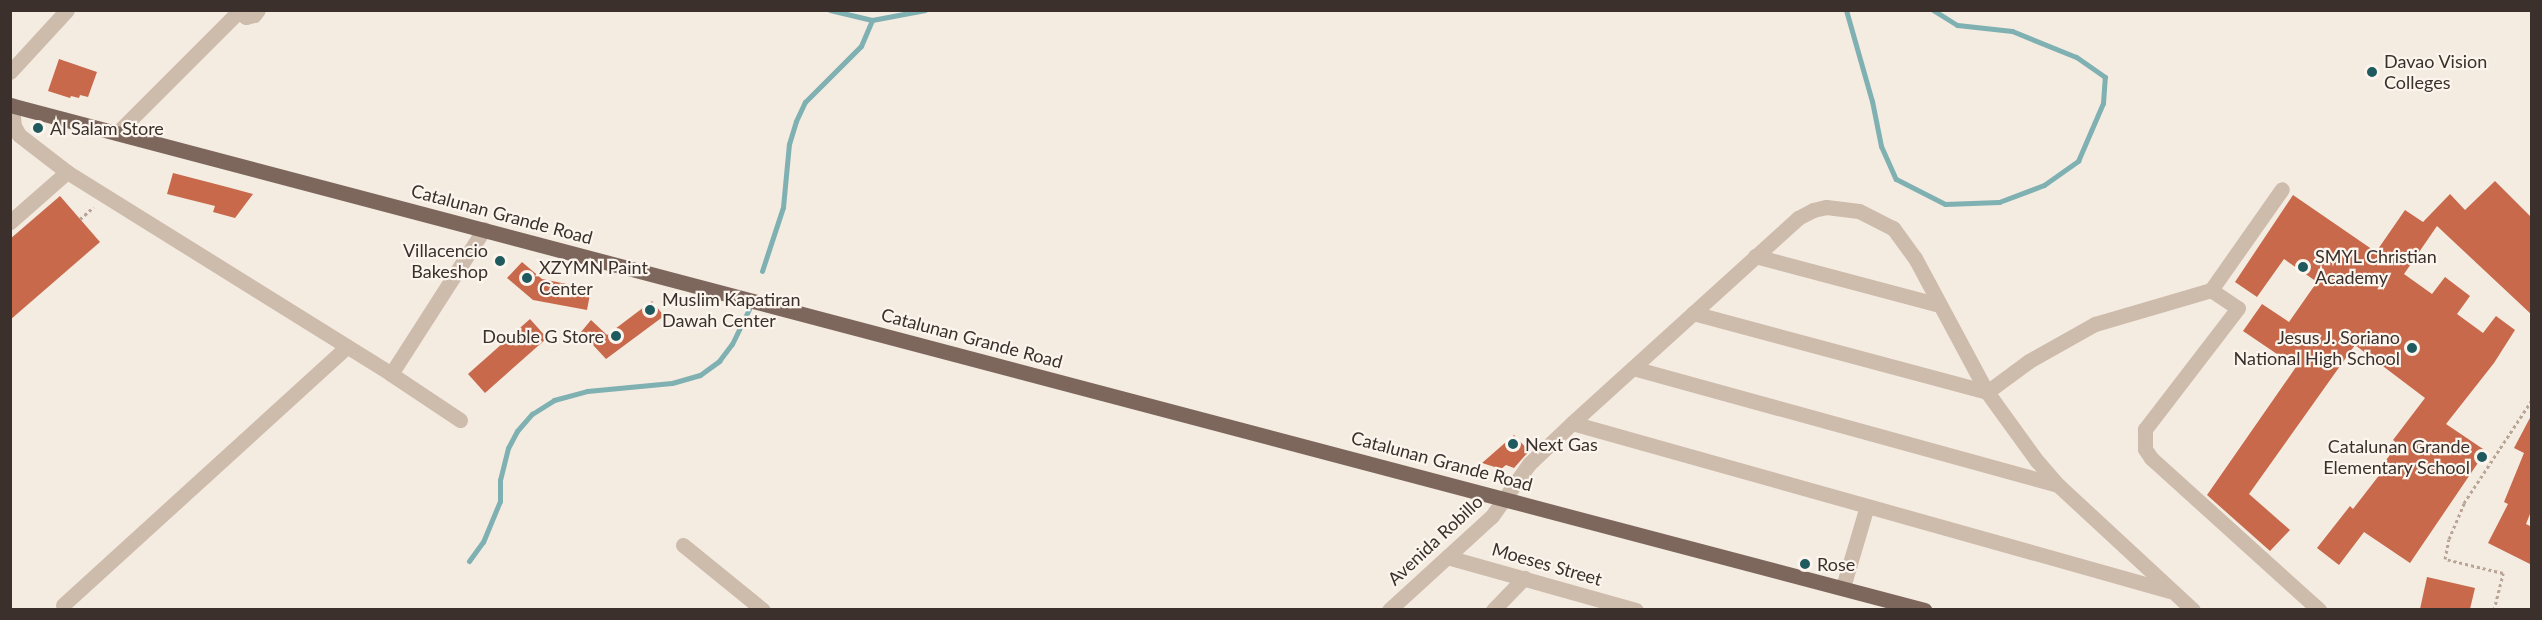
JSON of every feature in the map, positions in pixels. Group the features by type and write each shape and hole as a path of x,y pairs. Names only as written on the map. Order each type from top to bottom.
{"main road":[{"name":"Catalunan Grande Road","path":"11,105 1924,609"}],"street":[{"path":"10,72 67,10"},
{"path":"117,133 237,11 250,16 258,10"},
{"path":"11,105 14,126 19,135 67,172 391,374 460,420"},
{"path":"10,222 67,172"},
{"path":"1693,313 1987,392 2039,355 2095,324 2211,290 2282,189"},
{"name":"Avenida Robillo","path":"1389,609 1492,516 1529,464 1755,256 1798,218 1813,210 1843,207 1859,211 1893,228 1904,241 1987,392 2020,440 2058,485 2193,609"},
{"path":"391,374 484,229"},
{"path":"1755,256 1940,305"},
{"path":"2211,290 2238,308 2145,429 2145,448 2151,458 2319,609"},
{"path":"63,605 347,347"},
{"path":"1633,368 2058,485"},
{"path":"1572,423 2175,592"},
{"path":"1843,587 1867,506"},
{"path":"682,545 763,609"},
{"name":"Moeses Street","path":"1447,557 1524,578 1608,606 1636,609"},
{"path":"1493,609 1524,578"}],"path":[{"path":"2494,609 2503,573 2445,558 2449,539 2464,503 2532,400"}],"building":[{"path":"59,59 97,72 88,97 80,95 79,98 71,96 70,98 48,91"},
{"path":"173,173 253,194 235,218 213,212 215,206 167,194"},
{"path":"2495,181 2532,218 2532,315 2437,226 2404,274 2432,294 2445,277 2470,296 2457,314 2483,333 2496,316 2515,330 2494,363 2446,424 2486,451 2410,563 2364,532 2339,565 2317,548 2350,506 2353,509 2384,469 2381,467 2398,444 2393,440 2425,398 2355,345 2249,494 2290,530 2270,551 2207,495 2296,367 2243,331 2262,304 2289,322 2317,282 2284,259 2257,297 2235,282 2293,195 2376,252 2405,210 2423,222 2450,194 2465,210"},
{"path":"60,196 100,242 10,320 10,239"},
{"path":"522,262 542,279 591,289 587,310 533,300 507,278"},
{"path":"652,301 664,316 606,359 581,332 591,320 607,335"},
{"path":"530,319 547,338 485,393 468,374"},
{"path":"2532,414 2532,509 2526,524 2532,527 2532,565 2488,543 2508,504 2504,502 2524,453 2514,448"},
{"name":"Next Gas","path":"1514,435 1529,451 1514,468 1506,465 1501,469 1482,463"},
{"path":"2427,577 2475,588 2470,609 2420,609"}],"waterway":[{"path":"830,10 872,20 925,10"},
{"path":"1846,10 1872,101 1881,146 1896,179 1945,204 1999,202 2044,185 2078,161 2103,103 2105,77 2076,57 2012,31 1957,25 1933,10"},
{"path":"762,271 783,207 789,144 796,121 805,102 861,46 872,20"},
{"path":"469,561 483,542 500,501 500,480 508,448 517,431 532,414 554,400 587,391 672,383 700,375 719,361 732,344 749,309"}],"place":[{"name":"Davao Vision Colleges","path":"2372,72"},
{"name":"Al Salam Store","path":"38,128"},
{"name":"Villacencio Bakeshop","path":"500,261"},
{"name":"SMYL Christian Academy","path":"2303,267"},
{"name":"XZYMN Paint Center","path":"527,278"},
{"name":"Muslim Kapatiran Dawah Center","path":"650,310"},
{"name":"Double G Store","path":"616,336"},
{"name":"Jesus J. Soriano National High School","path":"2412,348"},
{"name":"Next Gas","path":"1513,444"},
{"name":"Catalunan Grande Elementary School","path":"2482,457"},
{"name":"Rose","path":"1805,564"}]}
